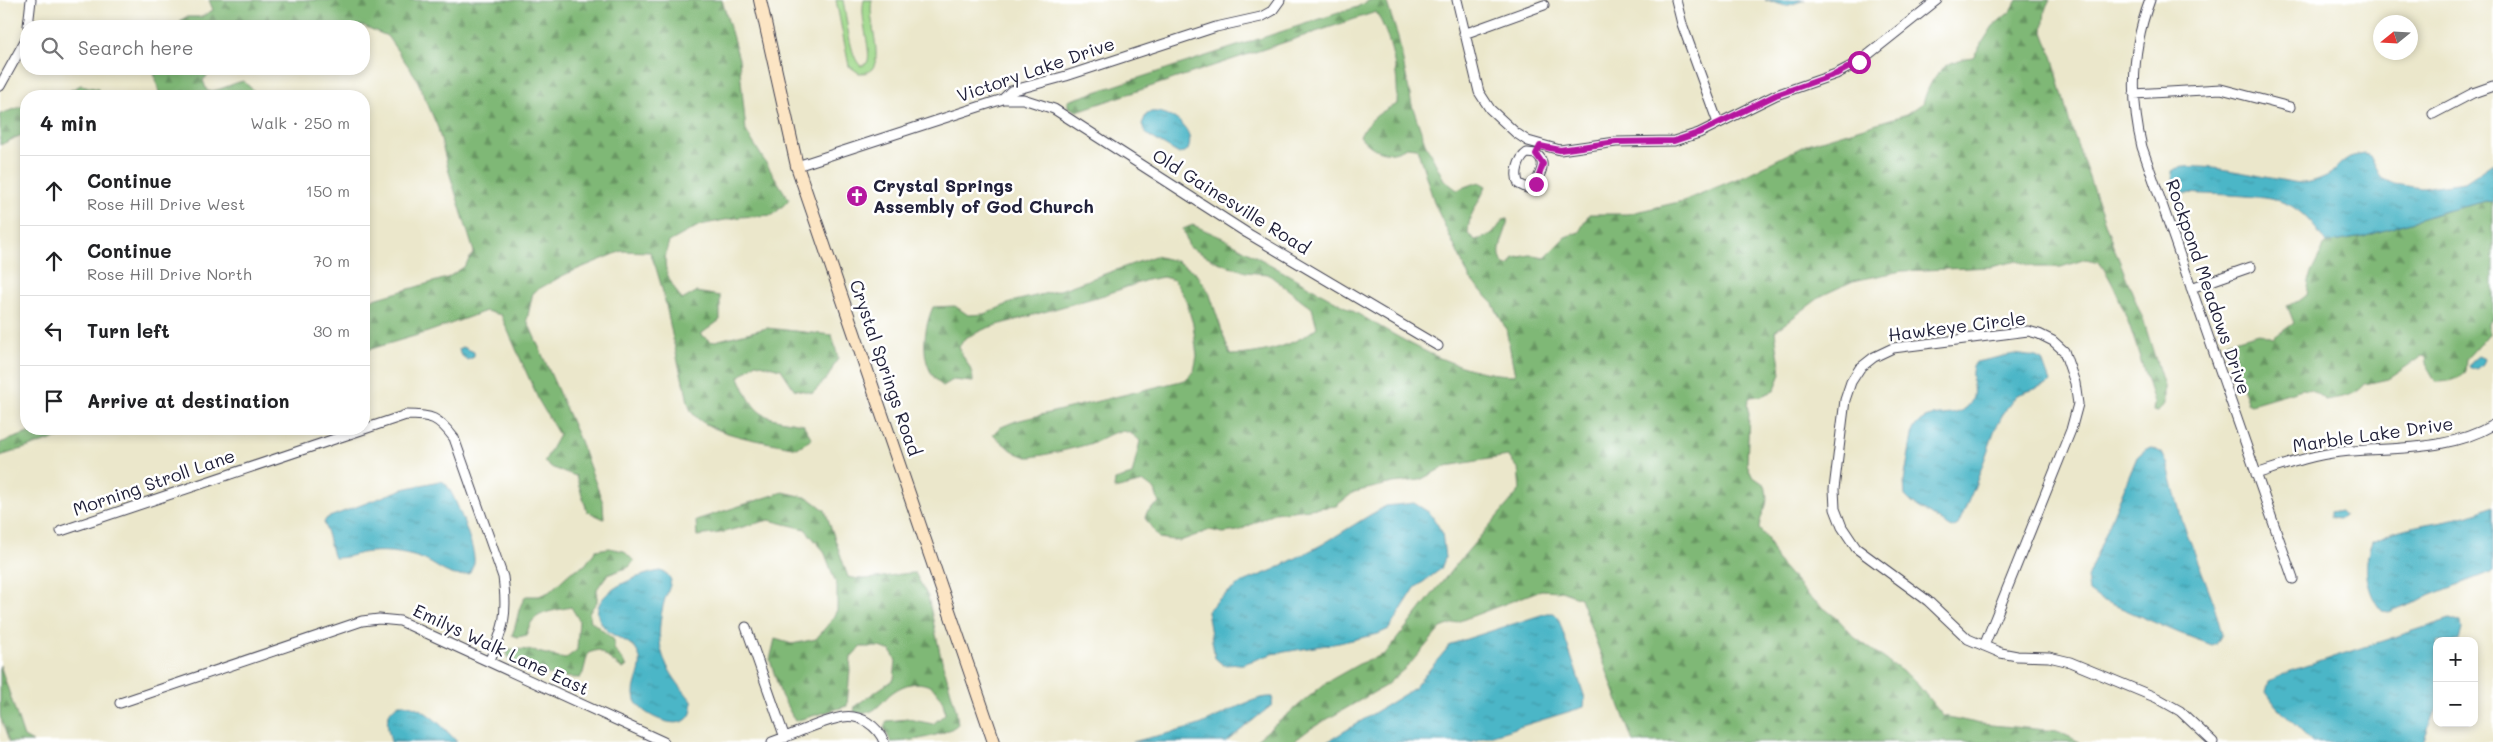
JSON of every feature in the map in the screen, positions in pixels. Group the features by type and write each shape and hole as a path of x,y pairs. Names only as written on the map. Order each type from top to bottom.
{"street":[{"path":"29,20 31,0"},
{"name":"Crystal Springs Road","path":"760,0 797,166 994,742"},
{"name":"Victory Lake Drive","path":"797,166 1003,99 1011,92 1066,76 1216,26 1261,17 1272,11 1280,0"},
{"path":"1457,0 1479,92 1490,109 1538,150 1560,150 1616,142 1674,141 1698,133 1776,95 1836,74 1859,62 1937,0"},
{"path":"1676,0 1682,24 1718,123"},
{"name":"Rockpond Meadows Drive","path":"2150,0 2142,23 2136,54 2134,94 2136,125 2142,147 2293,579"},
{"path":"1464,34 1544,5"},
{"path":"0,86 20,50"},
{"path":"2433,114 2473,93 2493,86"},
{"path":"2134,94 2221,89 2290,107"},
{"name":"Old Gainesville Road","path":"1003,99 1023,99 1054,109 1247,233 1438,346"},
{"path":"2191,288 2252,268"},
{"name":"Hawkeye Circle","path":"1984,646 2071,430 2078,404 2075,384 2064,351 2052,341 2028,331 1893,348 1874,356 1860,368 1850,382 1845,400 1834,489 1835,509 1842,527 1856,548 1928,601 1968,639 1984,646 2001,653 2070,662 2157,698 2180,711 2213,742"},
{"name":"Morning Stroll Lane","path":"370,427 406,415 426,415 442,422 454,438 503,577 506,601 504,627 489,662"},
{"name":"Marble Lake Drive","path":"2256,474 2308,457 2426,446 2452,441 2493,425"},
{"name":"Morning Stroll Lane","path":"61,531 347,435"},
{"name":"Emilys Walk Lane East","path":"120,703 362,622 379,619 400,621 664,742"},
{"path":"746,627 785,738"},
{"path":"772,742 844,717 861,719 870,724 884,742"}],"green space":[{"path":"209,0 722,0 739,59 746,131 789,200 773,215 740,217 700,225 669,242 665,266 669,279 682,300 696,292 720,296 720,320 701,334 711,342 767,328 832,335 838,358 828,377 813,393 794,389 781,369 756,363 739,377 750,401 756,408 769,417 803,424 812,439 797,448 742,437 713,428 693,414 680,371 661,285 650,252 622,251 566,274 533,292 527,320 580,441 603,503 604,519 587,511 576,476 553,468 544,462 559,435 539,401 501,315 486,311 428,332 370,349 370,300 447,278 464,267 474,252 449,172 438,128 416,77 387,36 370,29 370,20 181,20 186,17 201,17 213,10"},
{"path":"836,0 843,0 851,46 857,62 861,66 867,63 868,58 863,16 864,0 872,0 871,10 876,57 874,66 869,71 859,73 849,66"},
{"path":"1370,0 1386,0 1398,37 1412,105 1425,143 1444,180 1457,190 1479,182 1486,186 1472,214 1468,226 1468,234 1475,240 1485,237 1495,231 1503,219 1507,219 1500,247 1501,260 1505,266 1510,265 1514,258 1530,255 1544,258 1565,237 1579,232 1589,214 1627,214 1683,201 1746,175 1808,144 1907,114 1923,103 1930,85 1940,71 1954,62 1973,57 1993,26 2011,11 2017,0 2050,0 2045,10 2043,32 2053,59 2070,124 2113,245 2143,319 2164,386 2164,404 2158,412 2153,411 2154,402 2131,329 2116,292 2099,262 2086,259 2061,267 2035,267 2017,261 1990,267 1902,271 1853,281 1823,295 1775,331 1781,374 1774,391 1761,396 1750,397 1747,405 1749,414 1747,465 1752,476 1765,485 1767,499 1759,529 1767,538 1777,560 1807,595 1838,619 1854,637 1913,679 1943,716 1981,724 2057,731 2080,742 1633,742 1580,598 1561,591 1541,590 1441,628 1409,665 1385,686 1310,729 1293,742 1254,742 1327,682 1359,664 1385,654 1454,567 1520,490 1518,468 1508,456 1446,466 1420,480 1393,483 1354,492 1336,506 1274,513 1238,531 1223,533 1210,530 1180,541 1159,538 1145,518 1147,512 1159,503 1155,490 1144,482 1114,489 1115,480 1132,475 1140,441 1134,435 1128,432 1117,432 1087,445 1028,457 1013,451 993,434 999,428 1016,421 1185,380 1194,371 1197,356 1193,324 1185,298 1174,280 1163,277 1147,280 1104,295 987,328 965,338 959,347 972,372 973,382 953,380 943,386 935,379 926,360 925,338 933,307 955,306 968,315 985,314 1015,301 1060,290 1155,256 1176,261 1195,272 1209,292 1230,355 1241,355 1276,348 1308,334 1317,327 1312,308 1268,274 1246,272 1218,262 1189,247 1183,229 1193,225 1225,239 1430,353 1471,369 1515,375 1506,329 1492,302 1470,279 1435,205 1417,148 1406,147 1393,152 1381,151 1370,146 1360,136 1367,125 1376,117 1397,104 1397,80 1393,56 1386,33 1376,12 1077,111 1068,107 1068,101 1357,7"},
{"path":"155,75 208,75 203,80 207,90 158,90"},
{"path":"243,81 253,90 215,90"},
{"path":"81,85 98,90 71,90"},
{"path":"20,107 20,136 0,145 0,114"},
{"path":"2487,201 2493,202 2493,319 2489,322 2489,334 2467,358 2466,372 2452,380 2436,382 2428,368 2426,357 2422,356 2388,379 2365,384 2357,392 2347,396 2325,400 2312,390 2302,389 2251,404 2247,402 2227,342 2259,333 2273,338 2294,323 2287,305 2299,301 2307,295 2310,275 2326,243 2363,237 2445,211"},
{"path":"23,435 67,435 0,456 0,443"},
{"path":"783,492 809,498 825,510 848,577 865,579 915,573 928,597 958,724 945,732 926,738 891,742 884,728 887,721 908,719 933,724 945,714 943,703 934,689 919,683 902,687 893,692 870,712 854,712 855,706 894,679 896,661 891,651 880,647 860,647 851,657 847,706 795,721 781,695 770,660 775,639 792,644 816,639 831,621 837,610 837,586 824,551 805,529 769,520 720,533 697,536 696,520"},
{"path":"609,548 624,551 634,561 629,567 607,575 597,589 597,602 589,612 591,621 614,640 614,649 627,666 623,669 598,650 588,653 580,678 561,677 543,673 509,661 507,652 518,649 565,659 577,650 579,620 571,607 537,617 532,621 527,635 518,637 512,635 519,610 526,596 539,596 549,592 571,572 585,565 596,550"},
{"path":"0,665 24,737 33,742 9,742 0,716"}],"water":[{"path":"1765,0 1805,0 1786,6"},
{"path":"1151,112 1166,114 1180,122 1189,135 1188,150 1179,154 1146,134 1142,124 1146,115"},
{"path":"2365,154 2370,156 2381,178 2394,184 2421,188 2465,182 2493,163 2493,202 2487,201 2445,211 2363,237 2326,243 2303,215 2292,206 2275,200 2250,196 2185,193 2177,187 2172,174 2172,171 2181,167 2214,168 2304,183 2327,176 2350,157"},
{"path":"463,347 474,352 474,357 467,360 460,354 459,349"},
{"path":"2014,354 2036,357 2042,360 2050,382 2047,385 2017,395 2006,409 1995,430 1975,486 1958,525 1952,528 1912,503 1905,496 1904,481 1913,430 1925,418 1954,413 1968,406 1972,401 1972,372 1976,362"},
{"path":"2478,356 2485,359 2483,365 2476,370 2469,367 2472,361"},
{"path":"2153,448 2162,453 2167,463 2182,520 2212,598 2222,634 2217,643 2212,645 2100,599 2089,591 2087,578 2137,457 2146,449"},
{"path":"439,481 444,482 448,487 467,531 474,560 470,573 463,575 450,574 426,560 399,553 362,553 339,558 333,556 324,522 327,518 403,489"},
{"path":"1414,503 1430,513 1442,532 1445,558 1441,569 1415,588 1389,629 1378,634 1339,643 1272,654 1243,664 1223,665 1215,658 1207,611 1219,599 1241,583 1273,570 1323,544 1386,506"},
{"path":"2493,506 2493,571 2388,612 2382,611 2372,596 2367,578 2367,560 2372,542 2401,530 2463,517"},
{"path":"2340,511 2344,515 2339,519 2330,518 2330,513"},
{"path":"661,571 667,574 671,580 660,621 661,647 668,668 692,701 691,713 686,720 677,723 657,718 639,707 635,700 634,689 640,666 639,655 632,646 610,633 599,617 598,607 604,597 613,589 638,577"},
{"path":"1547,613 1554,613 1558,617 1585,698 1584,707 1470,742 1327,742 1413,689 1451,644"},
{"path":"2450,619 2461,623 2460,637 2433,637 2433,716 2423,742 2312,742 2276,706 2266,692 2269,681 2293,670"},
{"path":"1273,697 1272,705 1226,742 1133,742 1193,727 1254,700"},
{"path":"399,704 415,707 423,711 445,729 457,742 391,742 388,716"}],"place":[{"name":"Crystal Springs Assembly of God Church","path":"857,196"}],"route":[{"path":"1536,184 1543,164 1540,156 1536,154 1540,146 1560,150 1616,142 1674,141 1698,133 1776,95 1836,74 1859,62"}]}
